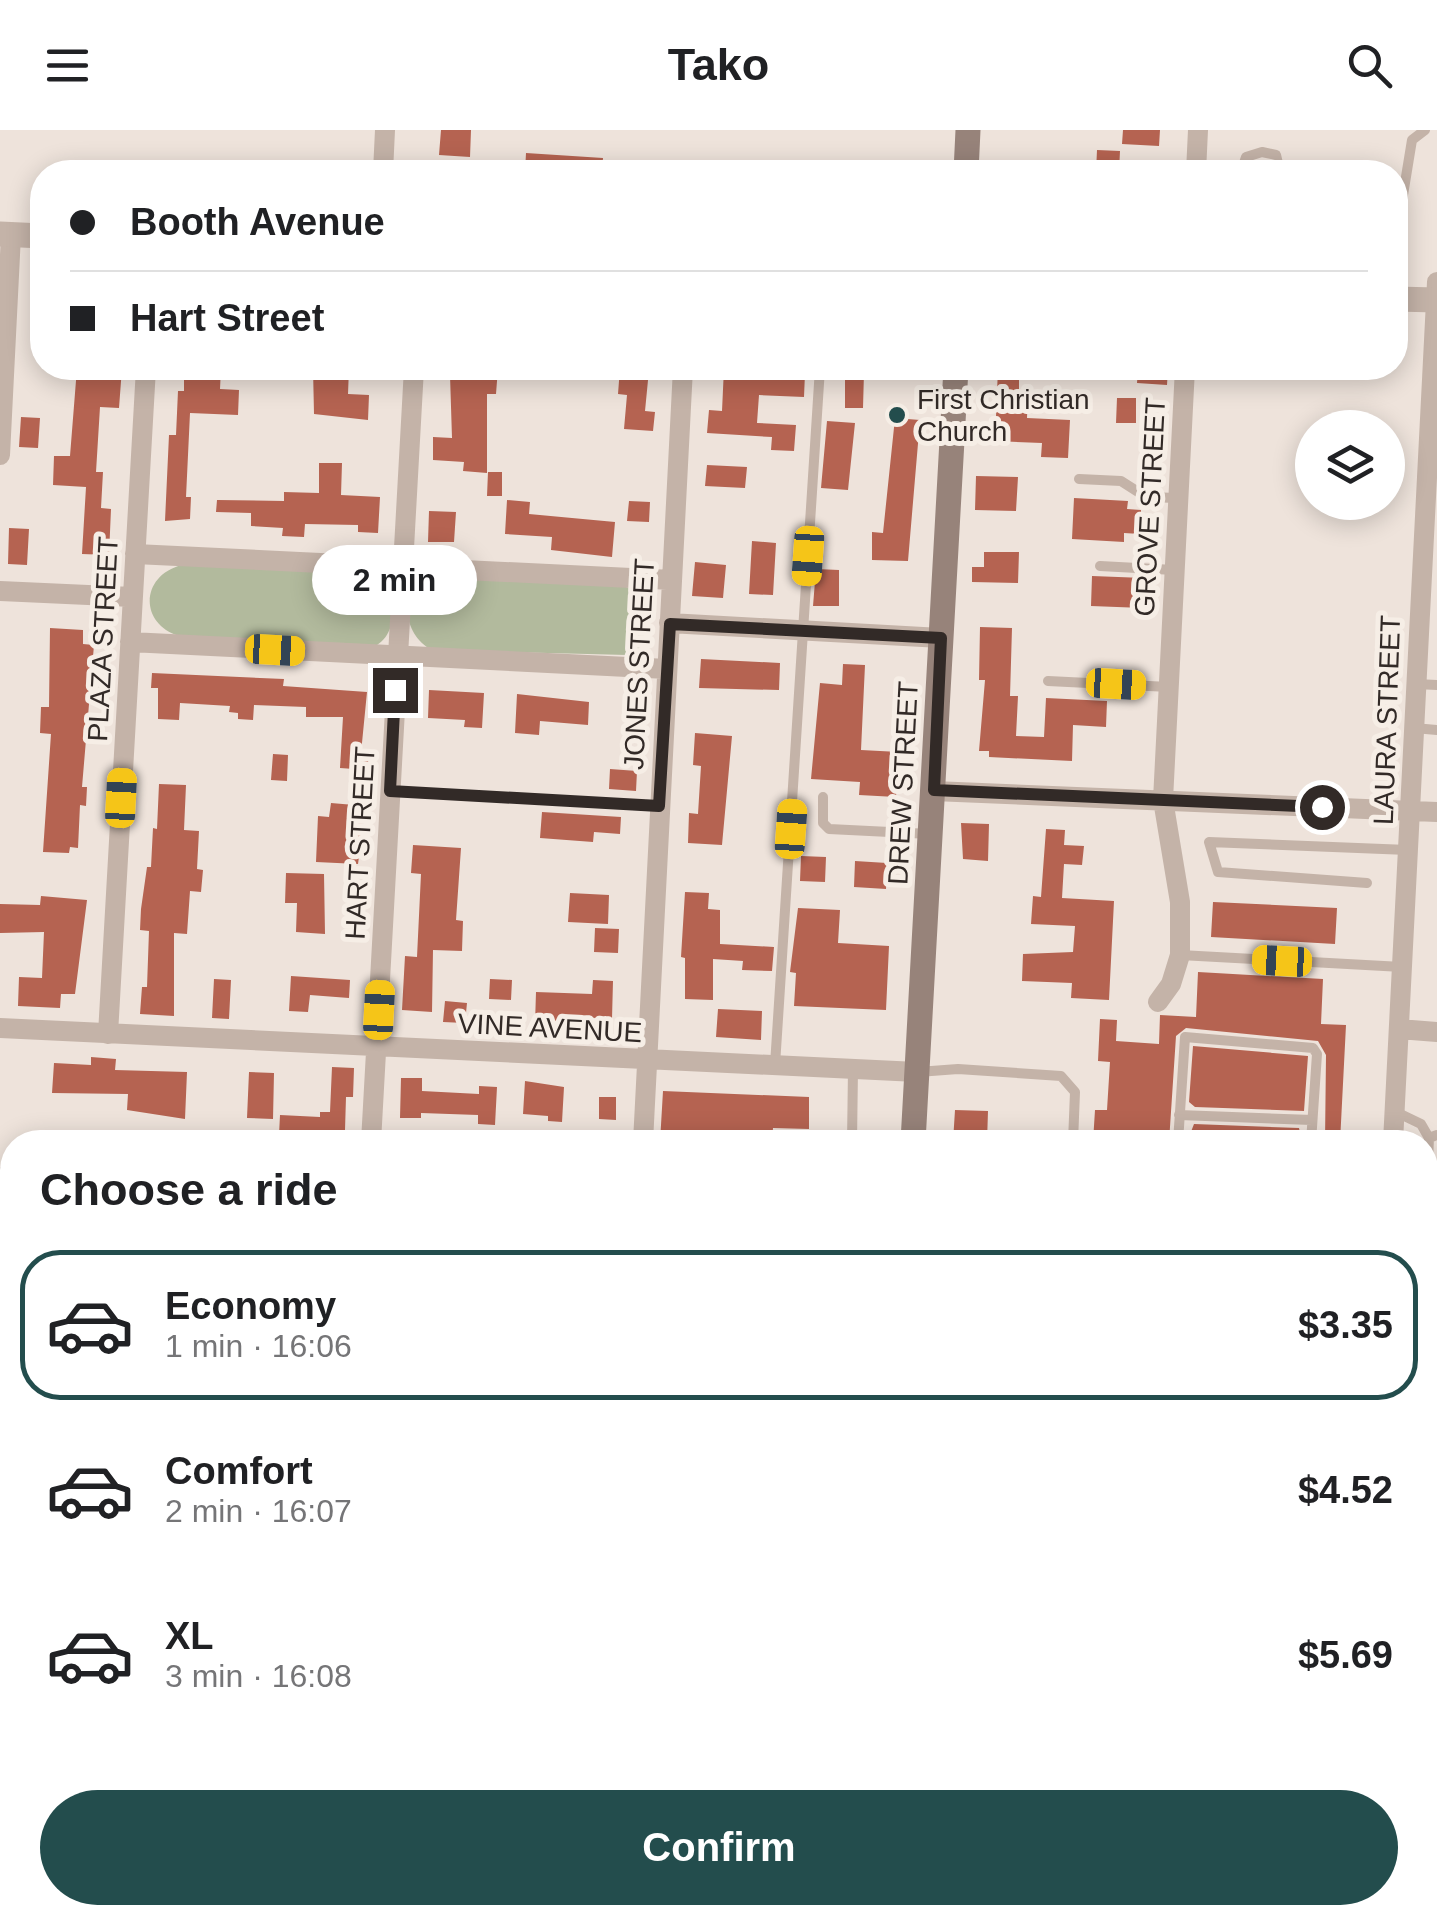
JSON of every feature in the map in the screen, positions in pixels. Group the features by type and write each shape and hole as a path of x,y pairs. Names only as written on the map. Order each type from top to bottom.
{"main road":[{"path":"967,160 968,130"},
{"name":"DREW STREET","path":"914,1130 955,380"}],"street":[{"path":"384,160 385,130"},
{"path":"1197,160 1198,130"},
{"path":"0,455 6,234"},
{"path":"1408,297 1436,294"},
{"name":"LAURA STREET","path":"1393,1130 1412,810 1415,684 1428,606 1436,294"},
{"name":"PLAZA STREET","path":"108,1034 145,380"},
{"name":"HART STREET","path":"373,1130 413,380"},
{"name":"JONES STREET","path":"643,1130 682,380"},
{"name":"GROVE STREET","path":"1158,1002 1172,984 1180,956 1180,902 1163,800 1184,380"},
{"path":"135,554 672,580"},
{"path":"0,592 132,597"},
{"path":"670,624 941,638"},
{"path":"130,642 667,668"},
{"path":"934,790 1437,812"},
{"name":"VINE AVENUE","path":"0,1028 917,1072"},
{"path":"1399,1029 1437,1032"}],"lane":[{"path":"1408,164 1412,140 1425,130"},
{"path":"1245,160 1262,152 1276,156 1277,160"},
{"path":"776,1066 819,380"},
{"path":"1080,479 1121,482 1146,497 1178,498"},
{"path":"1100,566 1175,570"},
{"path":"1048,680 1169,687"},
{"path":"1415,684 1437,685"},
{"path":"1414,728 1437,730"},
{"path":"390,791 659,806"},
{"path":"824,797 823,823 829,828 931,834"},
{"path":"1367,883 1218,872 1208,842 1410,850"},
{"path":"1180,956 1402,967"},
{"path":"1178,1130 1185,1037 1313,1048 1316,1054 1312,1130"},
{"path":"852,1130 854,1069"},
{"path":"917,1072 958,1070 1061,1076 1076,1092 1074,1130"},
{"path":"1394,1111 1427,1130"},
{"path":"1179,1115 1312,1120"}],"green space":[{"path":"182,565 376,574 391,587 390,628 375,646 179,636 156,621 150,599 158,578"},
{"path":"428,577 624,586 646,605 648,631 640,650 627,655 432,650 415,635 408,614 412,593"}],"building":[{"path":"441,130 471,130 470,157 439,155"},
{"path":"1123,130 1160,130 1159,146 1122,144"},
{"path":"1097,150 1120,151 1120,160 1097,160"},
{"path":"526,153 603,158 603,160 526,160"},
{"path":"76,380 121,380 119,408 100,407 96,472 103,472 101,508 111,509 109,555 82,554 86,487 53,485 54,456 70,456"},
{"path":"184,380 220,380 220,389 239,390 238,415 190,413 186,497 191,497 190,519 165,521 169,435 176,435 178,391 184,391"},
{"path":"313,380 349,380 348,394 369,395 368,420 314,414"},
{"path":"450,380 497,380 496,394 487,394 487,473 463,471 464,462 433,460 433,437 452,438"},
{"path":"619,380 648,380 645,411 655,412 653,431 624,429 627,395 618,394"},
{"path":"723,380 805,380 804,397 759,395 757,423 796,425 794,451 771,450 772,437 707,433 709,410 722,411"},
{"path":"845,380 864,380 863,408 845,408"},
{"path":"998,380 1019,380 1019,390 1028,390 1027,418 1070,420 1068,458 1041,457 1042,443 995,441"},
{"path":"1137,380 1167,380 1167,385"},
{"path":"1117,398 1136,398 1136,423 1116,423"},
{"path":"21,417 40,418 38,448 19,447"},
{"path":"895,418 920,420 908,561 872,560 872,532 883,533"},
{"path":"827,421 855,423 848,490 821,488"},
{"path":"319,463 342,463 341,495 380,497 378,533 358,532 358,525 305,524 304,537 282,536 283,528 251,526 251,513 216,512 217,500 284,501 284,492 319,493"},
{"path":"707,465 747,467 745,488 705,486"},
{"path":"488,472 502,472 502,496 487,496"},
{"path":"976,476 1018,477 1016,511 975,510"},
{"path":"1074,498 1128,501 1127,509 1141,510 1140,534 1124,533 1124,542 1072,539"},
{"path":"507,500 530,502 529,514 615,522 612,557 551,550 552,537 505,534"},
{"path":"629,501 650,502 649,522 627,521"},
{"path":"429,511 456,512 454,542 428,542"},
{"path":"9,528 29,529 27,565 8,564"},
{"path":"752,541 776,543 773,595 749,594"},
{"path":"984,552 1019,552 1018,583 972,582 972,567 984,567"},
{"path":"695,562 726,565 723,598 692,596"},
{"path":"816,569 839,570 839,606 813,606"},
{"path":"1092,576 1144,578 1143,608 1091,606"},
{"path":"980,627 1012,628 1010,696 1018,696 1016,736 1044,737 1046,698 1107,701 1106,727 1073,725 1072,761 989,757 989,751 979,751 985,680 979,680"},
{"path":"50,628 83,630 83,644 94,645 82,787 87,787 86,806 80,805 78,848 70,847 69,853 43,852 51,734 40,733 41,707 49,707"},
{"path":"701,659 780,663 779,690 699,688"},
{"path":"843,664 865,665 861,750 899,752 896,797 859,795 860,782 811,779 820,683 842,685"},
{"path":"152,673 284,679 283,686 367,692 361,753 369,754 368,770 340,768 343,717 306,717 306,707 254,705 253,720 238,719 238,713 229,712 230,706 180,703 179,720 158,719 158,688 151,688"},
{"path":"429,690 484,693 482,728 464,727 465,720 428,718"},
{"path":"517,694 589,702 588,725 540,721 539,735 515,733"},
{"path":"695,733 732,736 722,845 688,843 689,813 698,814 701,766 693,765"},
{"path":"273,754 288,755 287,781 271,780"},
{"path":"610,769 637,771 636,791 609,789"},
{"path":"159,784 186,785 184,830 199,831 197,869 203,870 201,892 190,891 187,934 174,933 174,1016 140,1014 142,987 147,987 149,931 140,930 141,909 147,867 151,867 153,828 157,829"},
{"path":"331,803 366,806 358,864 316,862 318,816 329,817"},
{"path":"542,812 621,817 620,834 594,832 593,842 540,838"},
{"path":"961,823 989,824 988,861 963,859"},
{"path":"1046,829 1065,830 1064,845 1084,846 1082,865 1064,864 1062,898 1114,901 1109,1000 1071,998 1072,983 1022,981 1023,954 1073,952 1075,926 1031,924 1033,896 1041,897"},
{"path":"413,845 461,848 456,920 463,921 462,951 433,950 432,1012 402,1010 405,956 417,957 421,874 411,873"},
{"path":"801,856 826,857 825,882 800,881"},
{"path":"855,861 887,863 886,889 854,887"},
{"path":"286,873 324,874 325,934 296,932 297,903 285,903"},
{"path":"685,892 709,893 708,909 720,910 720,944 774,947 772,971 742,970 743,961 713,959 713,1000 685,999 685,958 681,957"},
{"path":"570,893 609,895 608,924 568,922"},
{"path":"41,896 87,900 75,994 61,994 60,1008 18,1006 19,977 42,978 44,932 0,933 0,904 40,905"},
{"path":"1213,902 1337,908 1335,944 1211,937"},
{"path":"798,908 840,910 838,943 889,946 886,1010 794,1006 796,973 790,972"},
{"path":"595,928 619,929 618,953 594,952"},
{"path":"1198,972 1323,979 1321,1024 1346,1025 1341,1130 1325,1130 1326,1055 1318,1041 1186,1028 1176,1036 1170,1130 1094,1130 1095,1110 1107,1110 1110,1062 1098,1061 1100,1019 1117,1020 1116,1041 1159,1044 1160,1015 1196,1017"},
{"path":"291,976 350,980 349,998 310,995 308,1012 289,1011"},
{"path":"214,979 231,980 229,1019 212,1018"},
{"path":"490,979 512,980 511,1000 489,999"},
{"path":"593,980 613,981 612,1019 579,1017 579,1027 535,1024 536,992 592,994"},
{"path":"445,1001 467,1003 465,1023 443,1022"},
{"path":"718,1009 762,1011 761,1040 716,1037"},
{"path":"1193,1046 1308,1056 1304,1111 1195,1107 1189,1102"},
{"path":"91,1057 116,1059 115,1070 187,1072 185,1119 127,1110 128,1094 52,1093 54,1063 91,1065"},
{"path":"332,1067 354,1068 353,1097 346,1097 345,1130 279,1130 280,1115 320,1117 320,1112 330,1112"},
{"path":"249,1072 274,1073 273,1119 247,1118"},
{"path":"401,1078 422,1078 422,1091 479,1094 479,1086 497,1087 495,1125 478,1124 478,1115 421,1113 421,1118 400,1118"},
{"path":"525,1081 564,1087 562,1122 548,1121 548,1116 523,1114"},
{"path":"663,1091 809,1097 809,1129 661,1130"},
{"path":"599,1097 616,1097 616,1120 599,1119"},
{"path":"955,1110 988,1111 987,1130 954,1130"},
{"path":"1194,1124 1299,1130 1192,1130"}],"place":[{"name":"First Christian Church","path":"897,415"}],"route":[{"path":"395,690 390,791 659,806 670,624 941,638 934,790 1322,807"}]}
